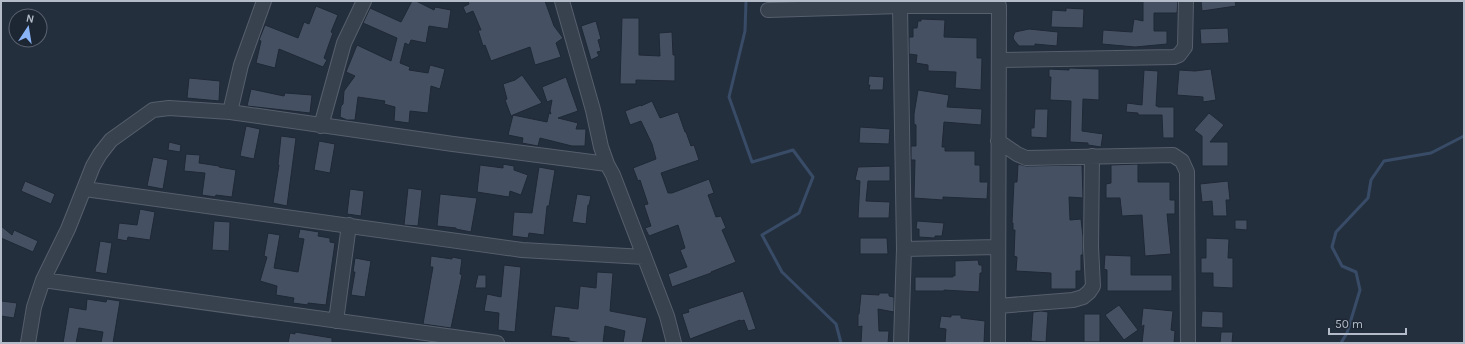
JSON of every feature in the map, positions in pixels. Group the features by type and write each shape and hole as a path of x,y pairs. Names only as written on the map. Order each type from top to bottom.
{"street":[{"path":"230,112 241,65 264,1"},
{"path":"321,126 344,43 364,1"},
{"path":"562,1 593,110 601,147 667,316 674,343"},
{"path":"999,60 1174,57 1179,55 1185,47 1186,1"},
{"path":"768,10 999,3 998,343"},
{"path":"900,6 904,249 901,343"},
{"path":"28,343 34,307 43,280 68,229 93,166 111,140 146,114 154,110 169,108 230,112 321,126 607,164"},
{"path":"998,141 1017,154 1026,158 1173,155 1182,160 1187,172 1188,343"},
{"path":"998,306 1073,300 1083,297 1093,286 1091,247 1092,156"},
{"path":"85,189 522,250 644,257"},
{"path":"336,320 349,226"},
{"path":"904,249 998,247"},
{"path":"43,280 497,343"}],"building":[{"path":"412,1 416,1 434,10 435,7 451,10 448,29 429,26 426,43 411,40 409,45 405,43 400,63 410,67 409,70 428,73 430,65 445,69 440,89 431,86 428,113 410,111 409,123 394,121 395,107 384,104 385,101 358,97 355,120 347,120 340,117 344,91 355,76 346,72 357,45 391,61 397,38 363,23 370,8 401,22"},
{"path":"468,1 545,1 554,26 563,38 556,43 561,57 535,65 530,47 491,61 485,45 483,46 478,30 481,30 473,11 466,14 463,7 469,4"},
{"path":"1143,1 1178,1 1177,13 1154,13 1154,31 1167,31 1167,44 1135,47 1102,44 1103,30 1132,32 1134,19 1143,21"},
{"path":"1201,1 1235,1 1236,6 1202,11"},
{"path":"316,6 338,15 331,32 333,33 324,58 327,60 323,67 279,49 275,68 256,63 261,41 259,40 265,25 298,38 304,22 309,24"},
{"path":"1066,8 1084,9 1083,28 1051,27 1052,10 1066,11"},
{"path":"622,18 639,18 639,55 660,56 659,33 672,32 673,55 675,55 675,81 636,80 636,84 620,84"},
{"path":"921,19 945,20 944,37 977,38 977,58 982,58 981,90 955,88 956,72 928,71 928,65 916,63 917,55 909,54 909,37 913,37 913,28 917,28 918,21 921,21"},
{"path":"596,21 601,39 598,40 601,51 597,52 599,56 591,60 581,26"},
{"path":"1228,28 1229,43 1201,44 1200,29"},
{"path":"1029,29 1058,32 1057,46 1035,44 1035,46 1019,46 1013,37 1015,32"},
{"path":"1069,68 1099,69 1099,100 1083,99 1082,131 1103,134 1101,147 1088,145 1088,143 1070,142 1071,101 1050,100 1051,77 1049,77 1049,69 1069,70"},
{"path":"1211,69 1216,100 1203,102 1203,97 1177,95 1179,70 1195,71"},
{"path":"1144,70 1158,71 1156,106 1174,107 1174,138 1163,138 1162,115 1138,115 1138,113 1126,112 1127,103 1142,105"},
{"path":"522,75 542,103 511,116 505,100 507,99 503,84 515,80"},
{"path":"869,76 884,77 883,90 869,90"},
{"path":"566,77 578,111 558,118 578,123 576,129 586,129 585,146 572,146 540,138 538,146 522,143 523,138 508,135 513,115 547,122 549,113 551,114 550,111 552,100 547,102 542,87"},
{"path":"189,78 220,81 219,101 187,98"},
{"path":"251,89 284,96 285,93 312,95 310,113 247,106"},
{"path":"918,90 949,95 947,107 982,109 981,125 944,122 942,147 945,147 945,151 975,151 975,165 980,165 980,182 988,182 987,199 943,197 943,200 914,198 915,160 911,160 911,146 916,146 916,125 914,124 914,114"},
{"path":"652,101 660,118 678,112 691,146 694,145 699,160 661,173 668,193 672,193 709,179 714,193 708,195 716,217 721,216 726,228 722,230 736,262 672,287 668,274 687,267 680,250 685,248 678,225 649,236 645,228 651,226 644,205 648,204 640,180 638,181 633,168 656,159 652,144 641,121 630,125 625,111"},
{"path":"1035,109 1048,109 1047,138 1031,137 1031,128 1034,128"},
{"path":"1209,113 1224,125 1210,142 1228,142 1228,166 1202,166 1202,136 1194,130"},
{"path":"246,126 260,129 254,159 240,156"},
{"path":"860,127 890,129 889,144 859,143"},
{"path":"281,136 296,138 287,206 273,203 279,165"},
{"path":"319,141 335,144 330,173 314,170"},
{"path":"169,142 181,145 180,152 168,150"},
{"path":"186,154 200,155 199,163 236,170 232,197 202,195 205,173 184,171"},
{"path":"153,157 168,160 163,189 147,186"},
{"path":"503,164 514,166 514,170 528,175 521,195 510,191 509,197 477,192 480,165 503,168"},
{"path":"1018,164 1026,166 1082,165 1083,198 1069,197 1070,220 1081,219 1083,237 1081,271 1076,271 1076,289 1051,289 1051,273 1016,271 1017,257 1014,256 1015,230 1013,230 1012,223 1014,182 1017,182"},
{"path":"1138,164 1138,182 1170,182 1170,200 1175,200 1175,214 1167,214 1171,254 1145,256 1142,215 1122,216 1120,198 1106,198 1106,184 1111,183 1111,165"},
{"path":"890,166 890,181 868,181 866,201 890,202 889,218 858,218 860,181 855,180 858,167"},
{"path":"539,167 555,170 549,206 547,206 544,235 529,233 528,238 512,236 514,212 532,213"},
{"path":"25,181 55,194 51,204 21,191"},
{"path":"1228,181 1230,200 1226,200 1227,216 1213,216 1212,201 1202,202 1200,184"},
{"path":"408,188 422,190 418,226 404,225"},
{"path":"350,189 364,191 361,216 347,214"},
{"path":"440,194 477,198 471,232 456,228 437,226"},
{"path":"577,194 591,196 588,205 586,224 572,222"},
{"path":"140,209 155,212 150,240 128,237 127,241 117,239 119,223 137,225"},
{"path":"1235,220 1247,220 1247,230 1235,229"},
{"path":"214,221 230,222 229,251 212,250"},
{"path":"917,221 944,223 942,236 935,236 935,238 919,237 919,229 916,229"},
{"path":"1,226 12,235 14,230 38,241 33,252 1,238"},
{"path":"300,229 319,232 318,236 330,238 330,242 335,243 326,305 293,303 294,298 276,295 277,286 260,281 267,257 264,256 268,233 280,235 274,268 298,272 304,239 298,238"},
{"path":"860,238 887,238 888,254 860,254"},
{"path":"1206,238 1229,239 1228,258 1233,258 1233,288 1213,287 1213,273 1201,273 1201,258 1206,258"},
{"path":"100,241 112,243 107,274 95,272"},
{"path":"1105,255 1131,256 1131,275 1172,275 1172,291 1107,291 1107,270 1104,269"},
{"path":"431,256 462,259 460,274 462,275 451,328 423,324 433,267 430,267"},
{"path":"355,258 371,261 365,297 351,295 355,272 353,272"},
{"path":"978,260 979,265 982,265 979,292 944,290 915,291 915,277 953,277 953,275 955,276 955,261"},
{"path":"504,265 521,267 515,332 498,330 499,313 484,311 487,294 501,297"},
{"path":"597,272 613,273 610,311 647,318 642,343 623,343 625,331 605,326 603,343 582,343 569,341 569,338 551,336 555,306 578,309 580,286 596,288"},
{"path":"478,275 486,275 486,288 475,288"},
{"path":"743,291 756,329 748,331 744,320 740,320 690,339 682,314 689,312 688,309"},
{"path":"879,293 889,293 889,296 894,297 894,312 878,309 879,331 889,331 888,343 861,343 862,326 858,327 858,314 861,294 879,295"},
{"path":"87,299 106,302 107,299 120,301 113,343 101,343 103,332 79,328 76,343 63,343 69,307 86,310"},
{"path":"1,301 17,303 14,318 1,316"},
{"path":"1119,305 1138,330 1124,340 1105,315"},
{"path":"1143,308 1173,311 1171,330 1175,331 1174,343 1142,343 1144,325 1141,327"},
{"path":"1202,311 1223,312 1223,328 1201,327"},
{"path":"1033,312 1048,312 1046,342 1031,341"},
{"path":"1084,314 1100,314 1100,342 1084,342"},
{"path":"951,315 961,315 961,318 985,321 984,343 945,343 946,329 939,328 941,316 951,317"},
{"path":"295,332 332,338 332,343 288,343 290,333 295,334"},
{"path":"1221,332 1233,332 1232,343 1220,343"}],"waterway":[{"path":"746,1 745,31 729,97 752,162 793,150 813,177 799,213 762,235 782,272 836,324 841,343"},
{"path":"1341,343 1347,333 1360,290 1356,272 1342,266 1332,247 1336,232 1368,198 1371,180 1384,161 1431,153 1464,136"}]}
